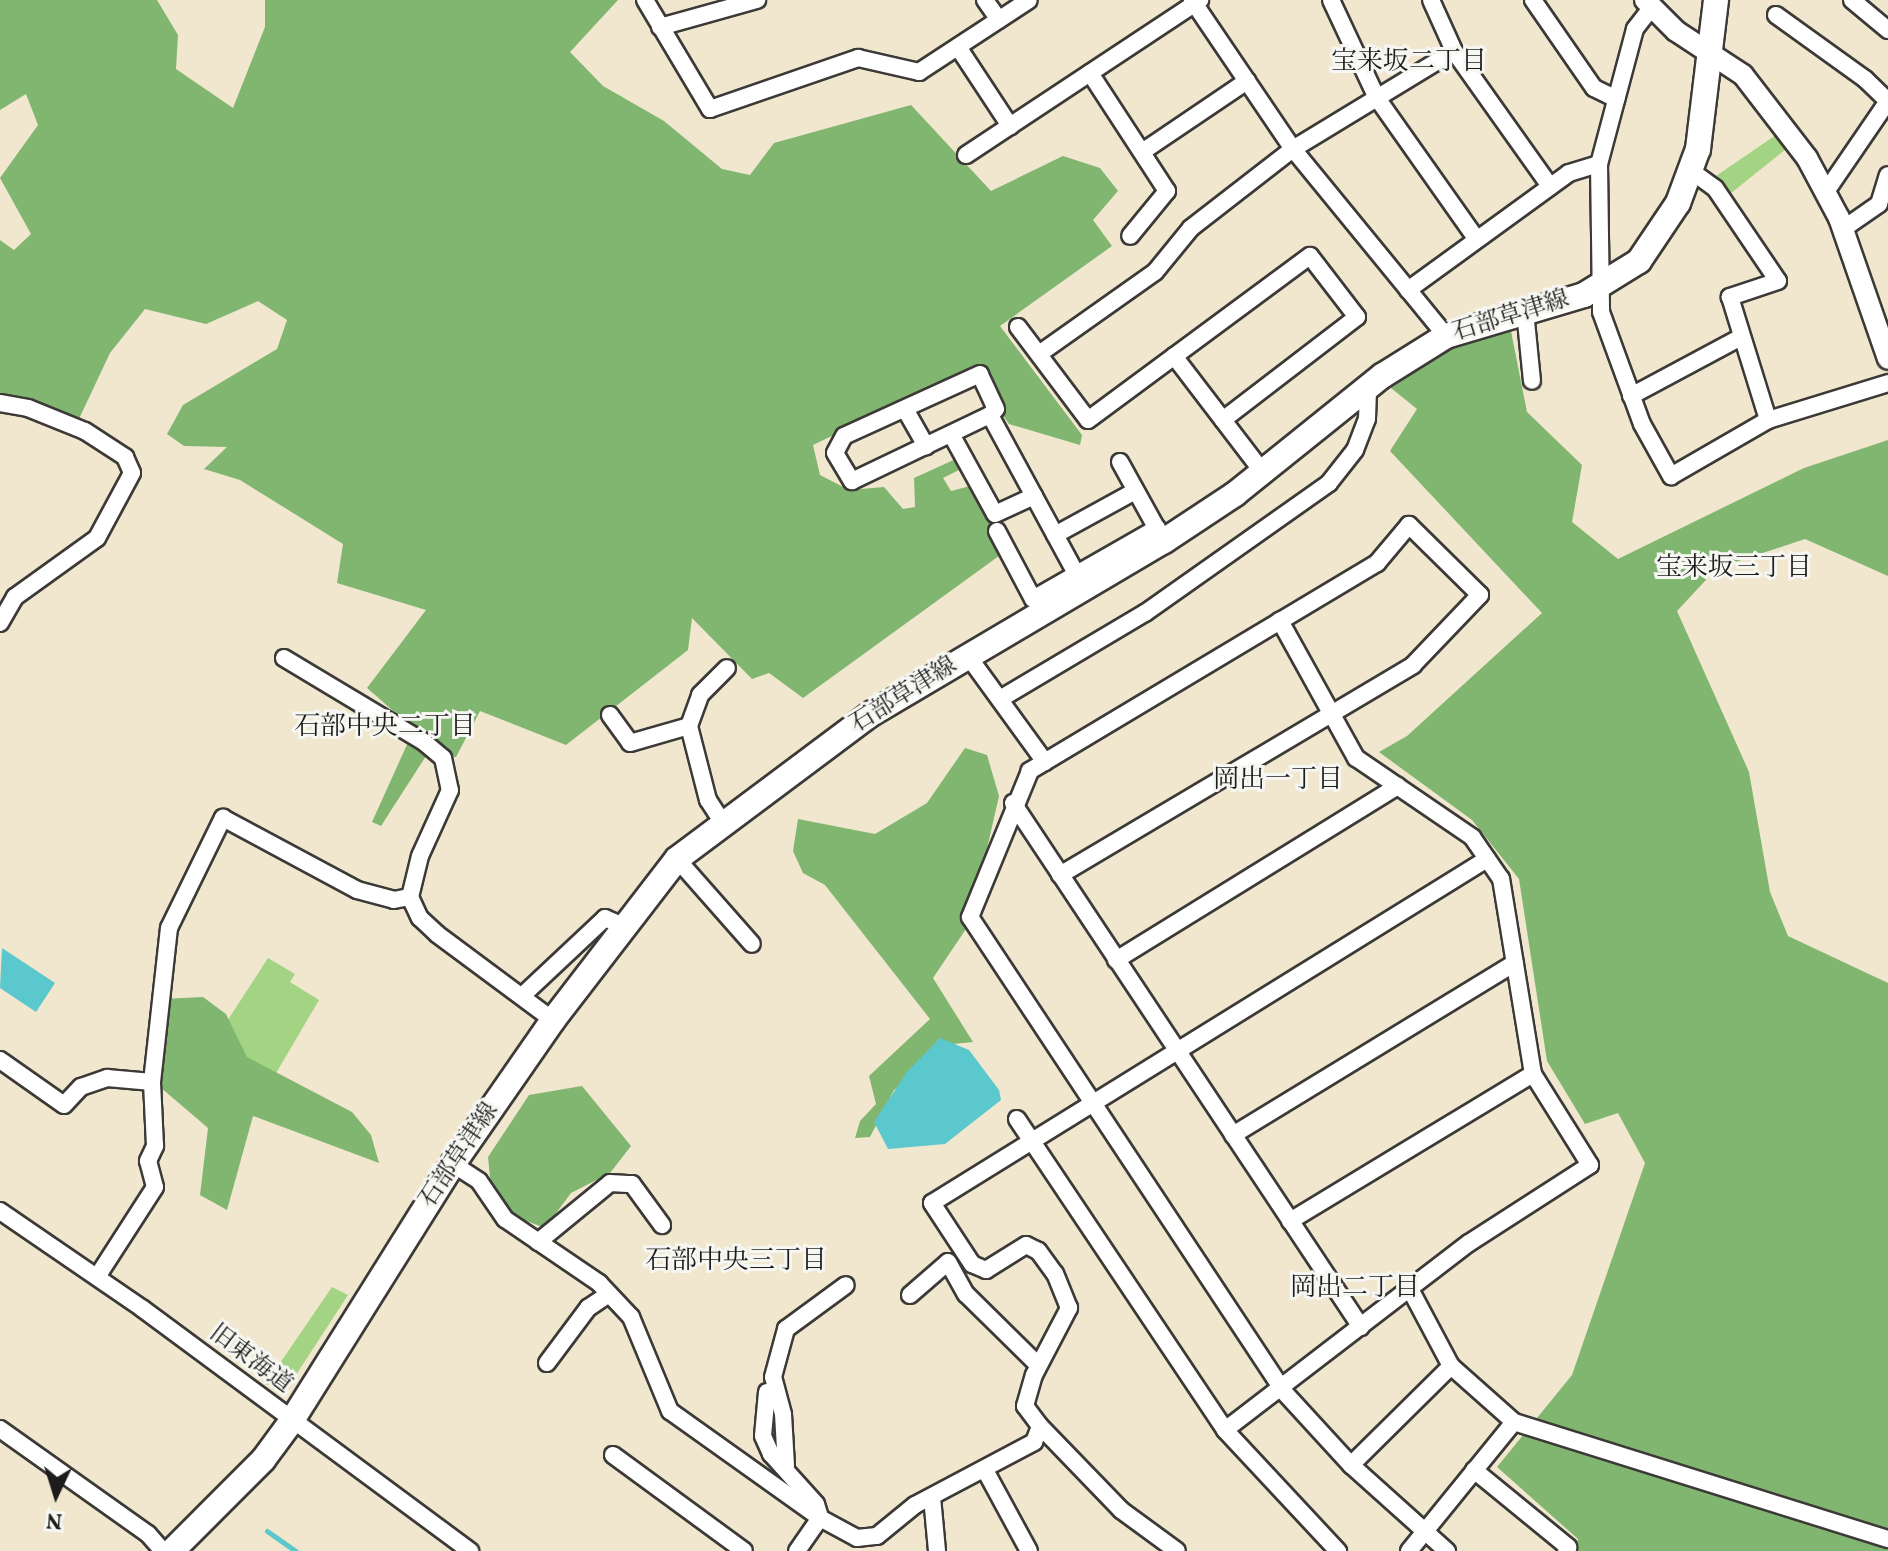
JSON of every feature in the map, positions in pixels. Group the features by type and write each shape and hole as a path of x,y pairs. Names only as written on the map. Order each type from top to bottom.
{"main road":[{"name":"石部草津線","path":"172,1551 263,1460 291,1422 453,1164 553,1020 677,859 871,714 1262,471 1368,387 1446,336 1601,287 1639,261 1663,231 1690,170 1713,51 1716,0"}],"street":[{"path":"645,0 710,109 858,58 919,72 1029,0"},
{"path":"660,27 757,0"},
{"path":"985,0 999,20"},
{"path":"1331,0 1377,98 1475,237"},
{"path":"1431,0 1454,51 1550,186"},
{"path":"1533,0 1594,88 1617,99"},
{"path":"1852,0 1888,30"},
{"path":"966,155 1195,1 1293,149 1446,336"},
{"path":"1888,359 1843,229 1807,158 1743,75 1713,51 1676,31 1648,4 1635,29 1599,164 1601,312 1631,396 1671,476 1768,420 1888,383"},
{"path":"1776,15 1865,79 1888,101 1825,193"},
{"path":"958,47 1010,126"},
{"path":"1039,354 1155,272 1191,228 1293,149 1454,51"},
{"path":"1090,73 1167,191 1130,236"},
{"path":"1142,152 1247,81"},
{"path":"1408,290 1475,237 1569,173 1599,164"},
{"path":"1690,170 1715,188 1778,281 1730,297 1768,420"},
{"path":"1843,229 1879,204 1888,175"},
{"path":"1018,327 1088,420 1310,256 1357,317 1223,420"},
{"path":"1525,311 1532,381"},
{"path":"1631,396 1741,337"},
{"path":"1174,356 1262,471"},
{"path":"980,374 996,409 990,415 852,481 835,453 844,436 905,409 980,374"},
{"path":"1000,699 1145,613 1329,483 1355,450 1367,419 1368,387"},
{"path":"0,403 28,408 85,431 125,457 132,473 97,538 15,597 0,623"},
{"path":"905,409 926,446"},
{"path":"990,415 1080,582 1033,599 997,531"},
{"path":"951,434 995,514 1034,496"},
{"path":"1120,462 1160,535"},
{"path":"1055,535 1135,491"},
{"path":"1060,875 1413,665 1480,595 1409,525 1377,563 1030,771 1013,803 970,917 1281,1387 1351,1465 1447,1551"},
{"path":"1225,1430 1410,1289 1590,1165 1533,1074 1501,879 1472,837 1356,758 1280,621"},
{"path":"968,656 1045,762"},
{"path":"284,658 424,742 443,758 450,790 420,856 410,897 420,918 437,934 553,1020"},
{"path":"723,823 708,800 689,726 700,695 727,668"},
{"path":"610,715 630,743 689,726"},
{"path":"1116,960 1398,786"},
{"path":"1013,803 1361,1327"},
{"path":"97,1277 155,1187 148,1161 155,1146 152,1082 169,928 223,818 357,890 394,900 410,897"},
{"path":"677,859 752,944"},
{"path":"1177,1551 1121,1510 1040,1426 1025,1406 1038,1365 1069,1308 1055,1274 1026,1245 986,1270 972,1264 932,1203 1030,1139 1487,859"},
{"path":"522,996 605,918 623,926"},
{"path":"1233,1135 1515,963"},
{"path":"0,1060 64,1105 81,1087 107,1078 152,1082"},
{"path":"1290,1221 1533,1074"},
{"path":"1017,1119 1225,1430 1338,1551"},
{"path":"453,1164 479,1181 505,1219 609,1294 631,1317 670,1411 820,1518 857,1538 877,1536 932,1497 1034,1442 1040,1426"},
{"path":"538,1242 610,1183 632,1184 662,1225"},
{"name":"旧東海道","path":"0,1211 97,1277 470,1551"},
{"path":"910,1295 948,1262 966,1294 1038,1365"},
{"path":"786,1466 783,1414 773,1377 786,1329 846,1285"},
{"path":"1410,1289 1451,1366 1514,1422 1888,1539"},
{"path":"547,1363 588,1308 609,1294"},
{"path":"1351,1465 1451,1366"},
{"path":"767,1392 763,1436 771,1454 786,1466 816,1504 820,1518"},
{"path":"1409,1551 1514,1422"},
{"path":"0,1429 148,1534 163,1551"},
{"path":"613,1455 744,1551"},
{"path":"985,1470 1029,1551"},
{"path":"1474,1470 1568,1547 1566,1551"},
{"path":"932,1497 937,1551"},
{"path":"797,1551 820,1518"}],"green space":[{"path":"0,0 157,0 178,35 176,69 233,108 265,27 265,0 618,0 570,52 603,86 664,121 722,169 750,175 774,143 911,105 991,191 1063,156 1100,168 1118,191 1093,220 1112,246 1000,326 1082,435 1080,445 1009,424 971,369 813,445 820,475 849,490 884,487 903,509 915,507 914,478 958,458 963,468 943,478 951,491 974,485 1003,553 803,698 769,673 752,679 692,618 688,650 566,745 480,711 456,757 426,756 381,826 372,822 414,729 367,688 426,610 337,583 343,544 240,480 204,469 227,447 184,446 167,434 183,405 277,349 287,320 258,301 206,324 145,309 110,353 78,421 0,397 0,240 14,250 31,234 0,178 38,125 26,94 0,110"},
{"path":"1776,135 1786,149 1730,194 1716,176"},
{"path":"1511,331 1527,412 1582,465 1572,522 1618,559 1804,468 1888,440 1888,576 1805,539 1717,568 1677,611 1749,772 1770,892 1788,936 1888,983 1888,1551 1575,1551 1578,1539 1497,1467 1572,1375 1645,1163 1618,1113 1585,1124 1547,1061 1519,879 1472,820 1379,752 1407,736 1542,613 1390,451 1417,409 1391,388 1451,348"},
{"path":"965,748 987,755 999,796 970,923 933,978 973,1042 953,1044 894,1090 870,1137 855,1138 860,1121 876,1104 869,1076 930,1019 825,885 803,873 793,851 798,819 875,834 927,803"},
{"path":"268,958 295,974 290,982 319,1000 272,1080 233,1054 224,1026"},
{"path":"203,997 226,1014 247,1057 352,1112 371,1135 379,1163 253,1116 227,1210 200,1195 208,1128 160,1087 162,999"},
{"path":"582,1086 631,1146 610,1173 571,1193 545,1228 516,1217 491,1187 488,1157 529,1095"},
{"path":"332,1287 348,1295 292,1381 265,1385"}],"water":[{"path":"2,948 55,983 36,1012 0,988"},
{"path":"940,1038 969,1050 999,1090 1001,1100 945,1144 888,1149 874,1122 907,1072"}],"waterway":[{"path":"267,1531 296,1551"}],"district":[{"name":"宝来坂二丁目","path":"1409,63"},
{"name":"宝来坂三丁目","path":"1734,569"},
{"name":"石部中央二丁目","path":"385,728"},
{"name":"岡出一丁目","path":"1278,781"},
{"name":"石部中央三丁目","path":"736,1262"},
{"name":"岡出二丁目","path":"1355,1289"}]}
